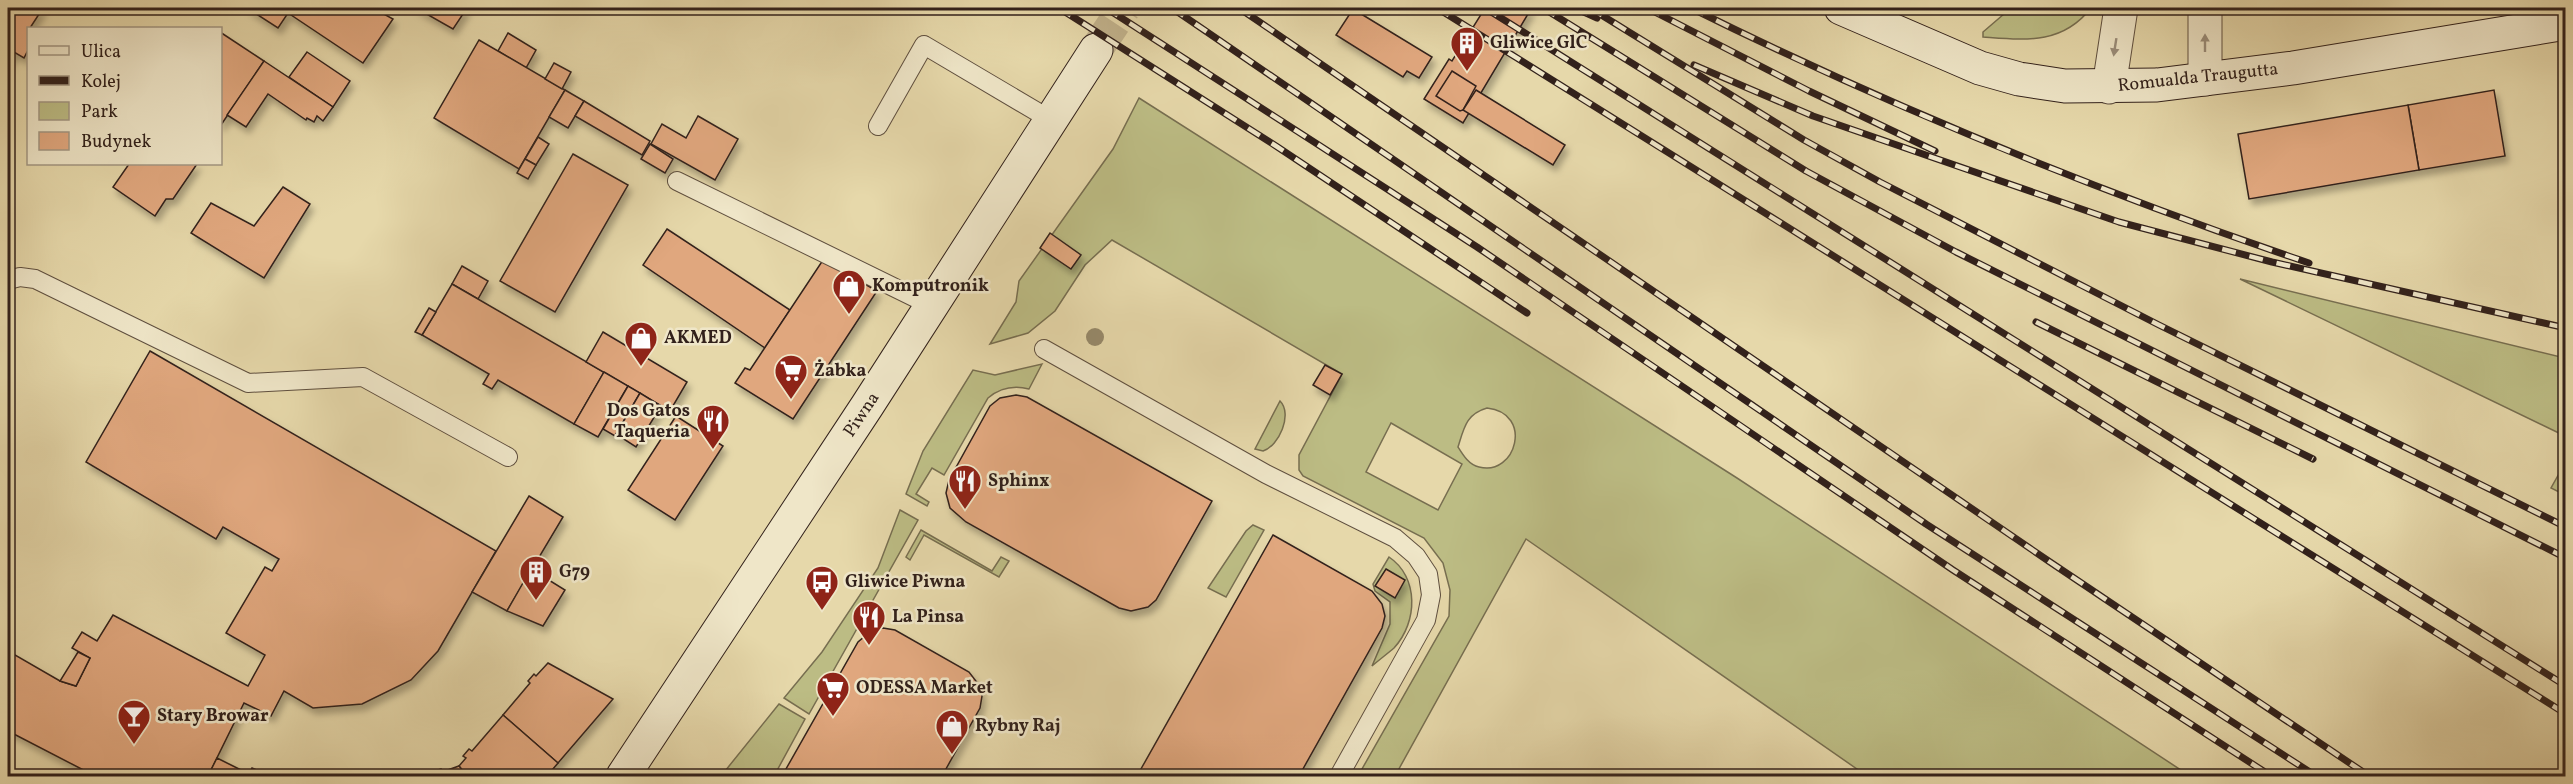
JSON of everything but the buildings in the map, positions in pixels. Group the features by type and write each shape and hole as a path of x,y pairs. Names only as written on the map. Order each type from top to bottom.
{"main road":[{"name":"Romualda Traugutta","path":"1841,8 1980,68 2019,79 2065,86 2109,87 2157,85 2314,65 2565,23"},
{"path":"2109,87 2121,8"},
{"path":"2205,8 2205,79"},
{"name":"Piwna","path":"623,777 932,306 1096,50"}],"lane":[{"path":"878,126 924,45 1052,120"},
{"path":"677,181 932,306"},
{"path":"8,280 20,277 35,279 248,383 363,377 508,457"},
{"path":"1044,349 1266,474 1395,538 1416,556 1428,574 1431,595 1426,620 1339,777"}],"green space":[{"path":"2011,8 2091,8 2068,29 2055,34 2028,39 1983,37 1983,32"},
{"path":"1139,98 1737,478 2190,776 1867,776 1526,539 1395,776 1358,776 1449,616 1450,590 1443,563 1424,538 1303,476 1299,470 1299,455 1342,374 1112,240 1085,265 1055,311 1028,333 990,344 1016,302 1019,281 1113,149","holes":["1487,408 1502,412 1511,421 1515,432 1510,454 1502,463 1492,468 1472,464 1458,447 1470,418","1391,423 1462,464 1438,510 1366,472"]},
{"path":"2240,279 2565,358 2565,436"},
{"path":"1042,364 1029,389 1007,388 988,398 944,475 932,468 916,494 929,502 927,506 906,494 923,451 973,370 995,375"},
{"path":"1280,401 1284,407 1285,421 1279,436 1269,448 1263,451 1255,449"},
{"path":"2565,463 2565,495 2551,488"},
{"path":"900,510 918,520 809,714 784,698 822,652 878,568"},
{"path":"1253,525 1264,530 1226,597 1208,588 1246,531"},
{"path":"921,530 992,571 1001,557 1009,561 999,577 924,535 910,560 906,557"},
{"path":"1389,557 1406,576 1412,600 1411,613 1408,626 1394,648 1372,666 1390,624 1390,602 1375,591 1373,584"},
{"path":"779,704 805,719 774,776 721,776"}],"tunnel":[{"path":"1096,50 1124,8"}],"railway":[{"path":"1059,8 1276,146 1527,313"},
{"path":"1106,8 1477,247 1953,570 2271,776"},
{"path":"1172,8 1926,524 2316,776"},
{"path":"1239,8 2050,562 2369,776"},
{"path":"1437,8 2566,714"},
{"path":"1485,8 2566,686"},
{"path":"1543,8 1806,171 1956,252 2566,558"},
{"path":"1575,8 1597,18"},
{"path":"1590,8 1804,140 1880,182 2159,325 2566,527"},
{"path":"1647,8 1809,91 1935,151"},
{"path":"1691,8 1842,79 1996,146 2151,207 2309,263"},
{"path":"1694,65 1813,116 2119,222 2272,262 2566,328"},
{"path":"2036,322 2313,459"}],"place":[{"name":"Gliwice GlC","path":"1467,72"},
{"name":"Komputronik","path":"849,315"},
{"name":"AKMED","path":"641,367"},
{"name":"Żabka","path":"791,400"},
{"name":"Dos Gatos Taqueria","path":"713,450"},
{"name":"Sphinx","path":"965,510"},
{"name":"G79","path":"536,601"},
{"name":"Gliwice Piwna","path":"822,611"},
{"name":"La Pinsa","path":"869,646"},
{"name":"ODESSA Market","path":"833,717"},
{"name":"Stary Browar","path":"134,745"},
{"name":"Rybny Raj","path":"952,755"}]}
